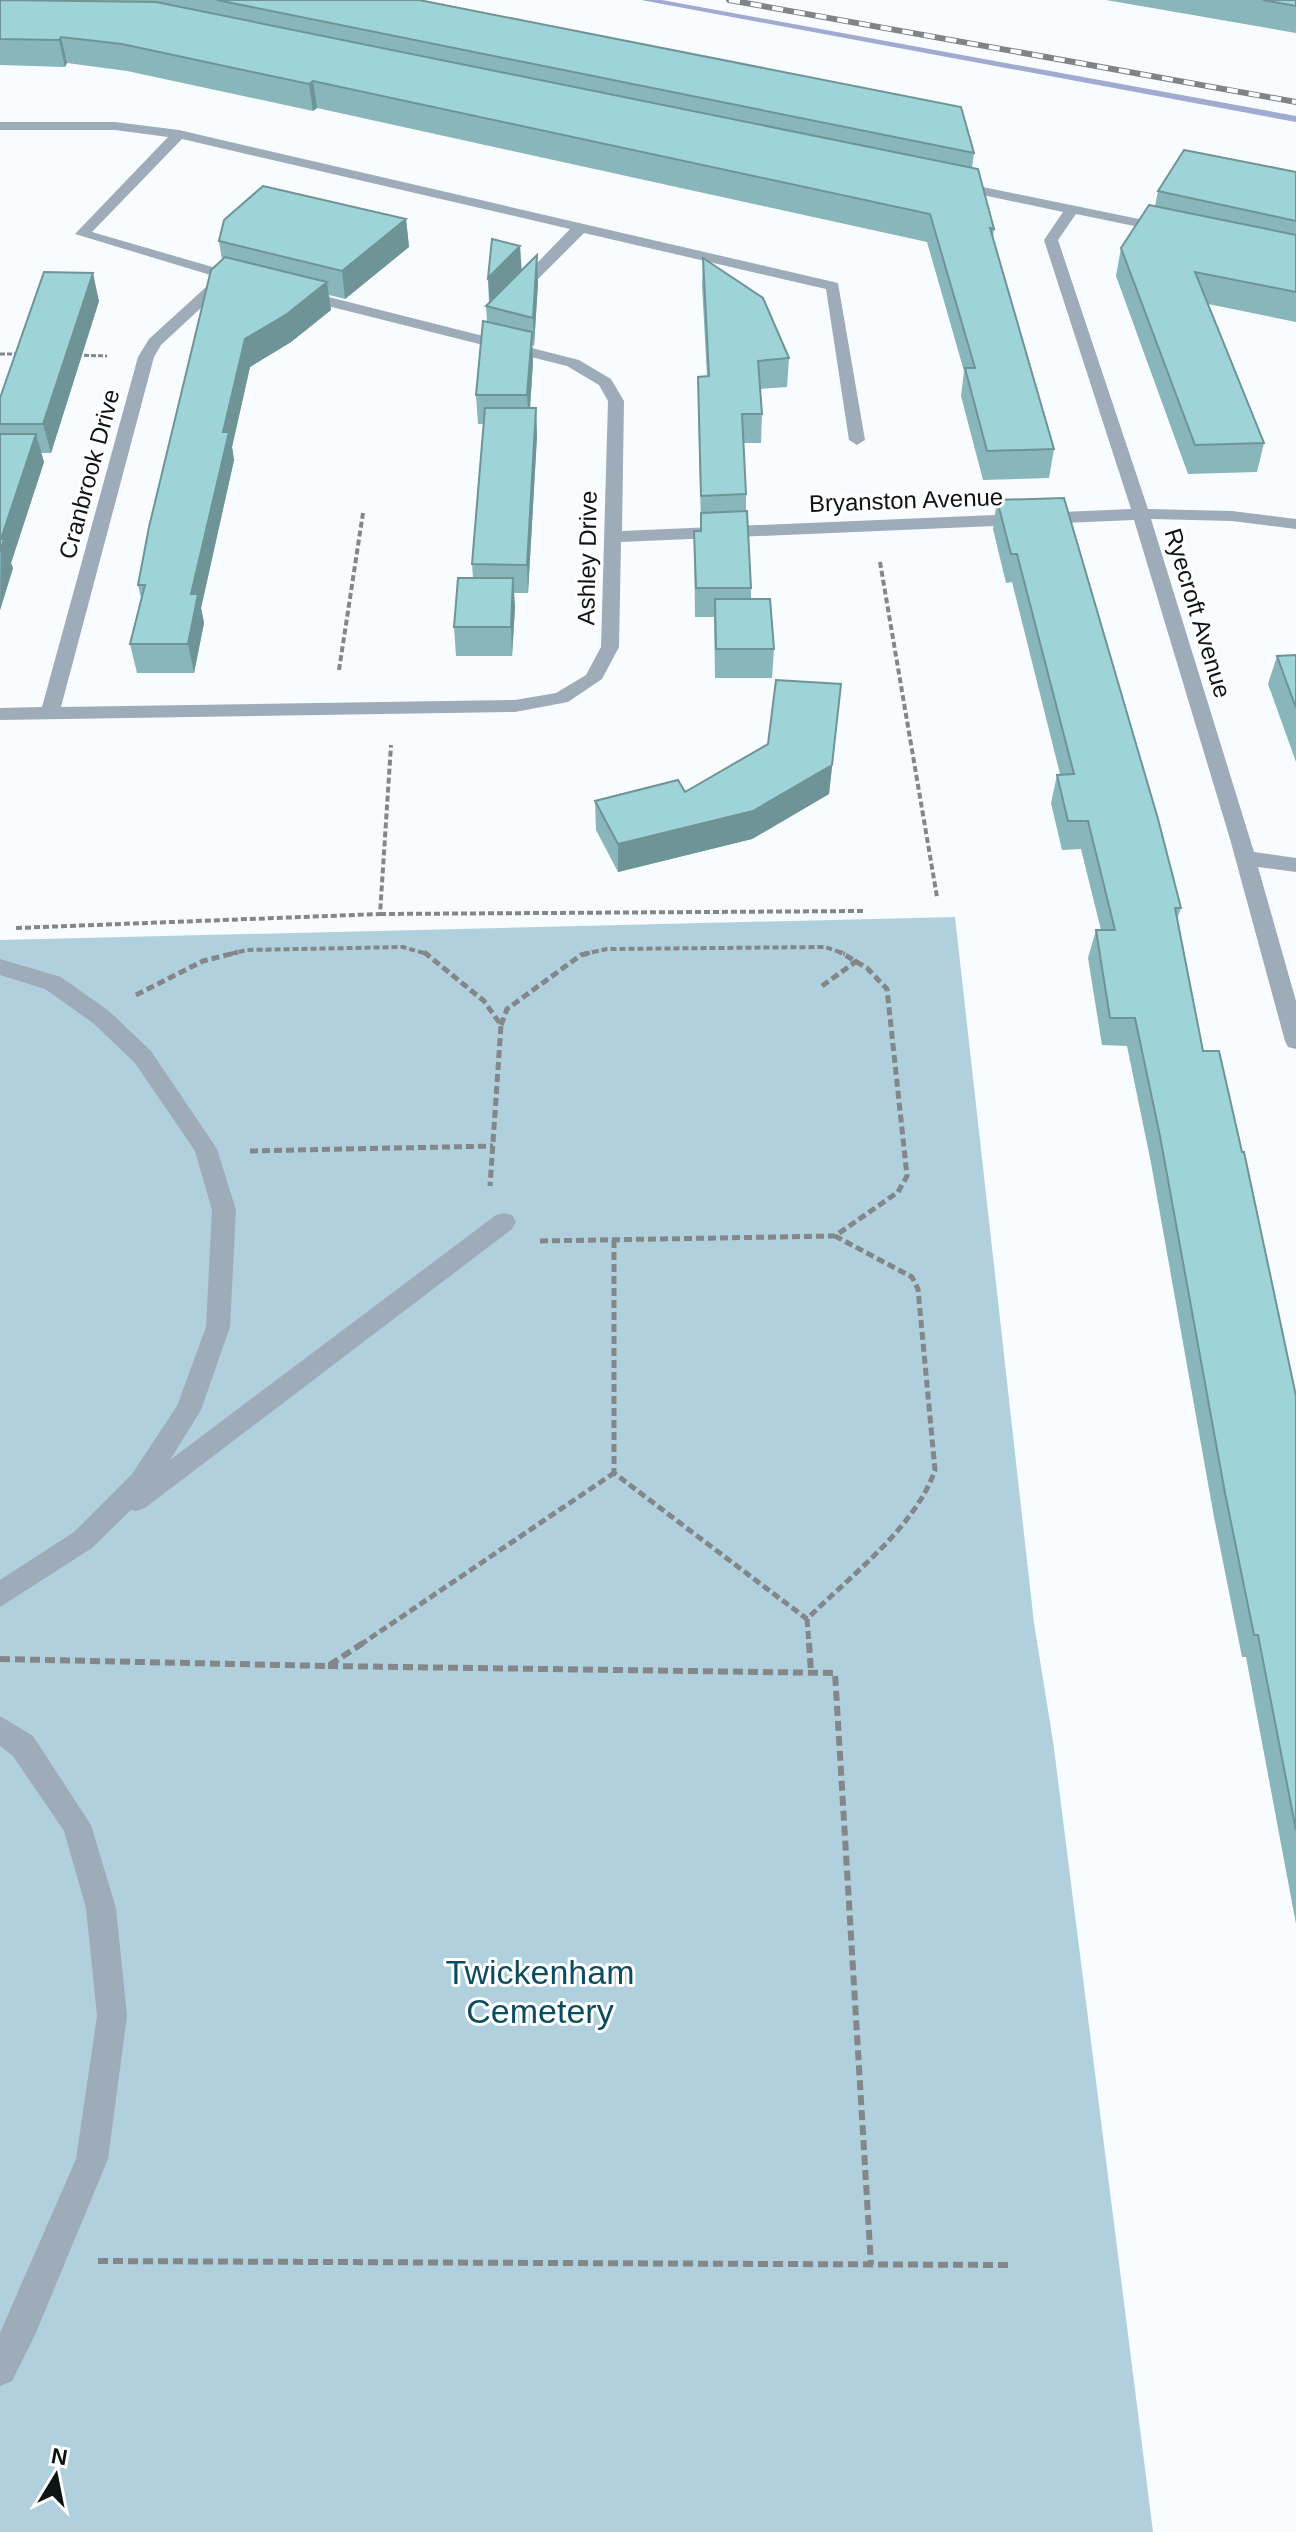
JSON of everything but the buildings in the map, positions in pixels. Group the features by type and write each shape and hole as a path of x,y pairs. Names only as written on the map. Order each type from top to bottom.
{"street":[{"path":"0,126 115,126 179,134 833,286 857,440"},
{"path":"179,134 82,234 257,284"},
{"path":"936,181 1184,232"},
{"name":"Ryecroft Avenue","path":"1072,209 1051,240 1143,514 1248,858 1296,1041"},
{"path":"505,304 581,227"},
{"name":"Cranbrook Drive","path":"50,713 146,357 155,342 226,277"},
{"name":"Ashley Drive","path":"0,714 515,706 561,698 593,679 610,647 616,401 605,382 573,363 477,332 288,292"},
{"name":"Bryanston Avenue","path":"614,537 1143,514 1232,516 1296,524"},
{"path":"1248,858 1296,865"},
{"path":"0,967 53,983 101,1017 143,1057 199,1139 224,1210 218,1327 188,1410 141,1482 83,1540"},
{"path":"0,1595 83,1540 504,1222"},
{"path":"0,1729 23,1746 77,1825 101,1908 112,2016 92,2159 0,2369"}],"path":[{"path":"0,354 29,354"},
{"path":"73,355 146,357"},
{"path":"333,709 363,513"},
{"path":"874,526 937,897"},
{"path":"380,914 394,708"},
{"path":"16,928 380,914 865,911"},
{"path":"101,1017 156,983 203,961 247,950 403,947 424,952 484,1001 501,1025"},
{"path":"807,1619 905,1522 927,1493 935,1470 918,1289 912,1277 835,1236 535,1242 504,1222 489,1195 501,1025 507,1009 581,955 607,949 825,947 858,960 875,971 887,989 907,1176 898,1192 835,1236"},
{"path":"822,986 858,960"},
{"path":"210,1164 249,1151 493,1146"},
{"path":"614,1240 614,1473"},
{"path":"614,1473 807,1619 811,1672"},
{"path":"328,1666 614,1473"},
{"path":"0,1659 835,1673 871,2265"},
{"path":"49,2261 1008,2265"}],"green space":[{"name":"Twickenham Cemetery","path":"955,917 1034,1623 1053,1741 1153,2532 0,2532 0,940"}],"waterway":[{"path":"646,0 1296,119"}],"railway":[{"path":"729,0 1296,102"}]}
